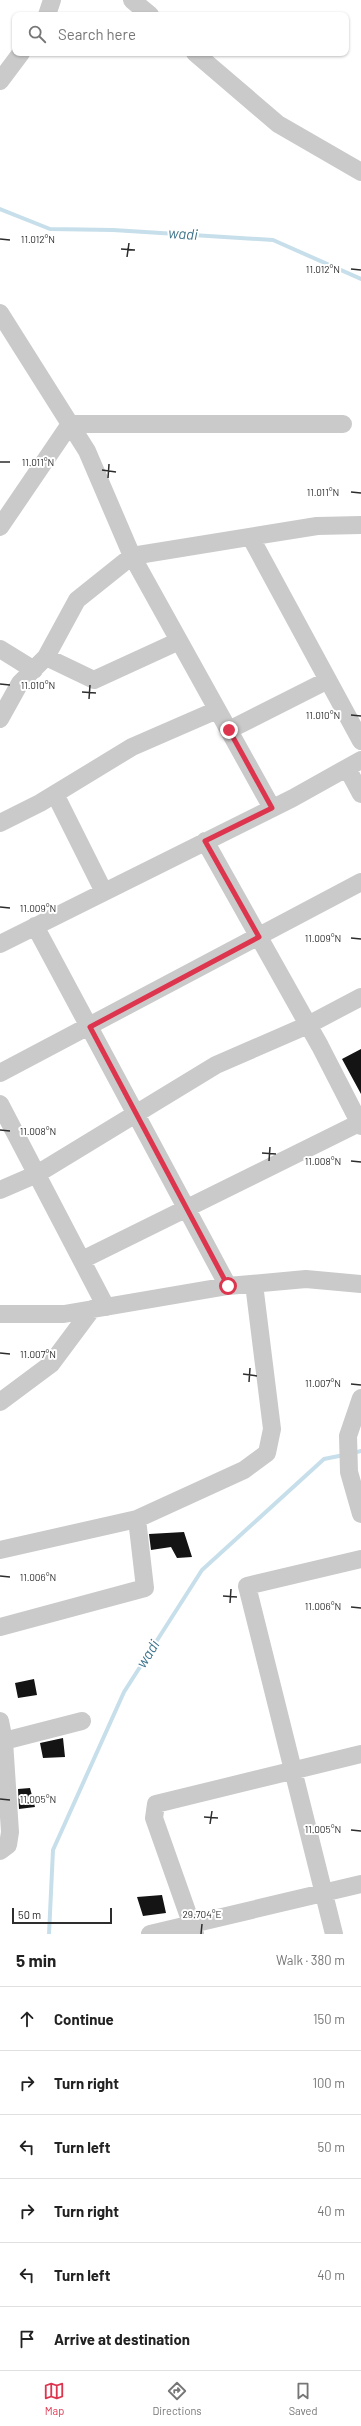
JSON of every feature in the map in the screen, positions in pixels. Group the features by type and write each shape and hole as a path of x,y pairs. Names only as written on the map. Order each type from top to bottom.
{"street":[{"path":"48,12 52,0"},
{"path":"132,0 146,12"},
{"path":"0,81 19,56"},
{"path":"198,56 278,124 359,167"},
{"path":"1,318 87,451 132,556 272,808"},
{"path":"70,424 343,424"},
{"path":"0,527 70,424"},
{"path":"0,718 20,683 40,663 77,600 132,556 251,538 317,526 361,525"},
{"path":"251,538 361,741"},
{"path":"0,649 94,680 179,641"},
{"path":"229,730 328,680"},
{"path":"0,823 55,794 132,747 217,710"},
{"path":"0,944 272,808 354,764 361,794"},
{"path":"55,794 104,892"},
{"path":"82,1260 360,1124 308,1025 205,841"},
{"path":"0,1073 90,1027 361,882"},
{"path":"35,926 228,1286"},
{"path":"0,1190 37,1174 216,1065 308,1025 361,997"},
{"path":"0,1104 82,1260 99,1308"},
{"path":"0,1314 64,1314 228,1286 306,1279 361,1284"},
{"path":"0,1550 137,1519 244,1470 266,1453 272,1428 254,1284"},
{"path":"0,1402 50,1364 99,1308"},
{"path":"361,1398 348,1436 349,1472 361,1514"},
{"path":"0,1627 145,1588 137,1519"},
{"path":"334,1934 248,1586 361,1559"},
{"path":"0,1721 10,1832 8,1845 0,1851"},
{"path":"2,1742 82,1721"},
{"path":"194,1929 154,1818 156,1804 361,1754"},
{"path":"150,1934 194,1929 324,1892 361,1884"}],"building":[{"path":"361,1049 361,1094 342,1059"},
{"path":"184,1532 192,1557 177,1558 171,1547 151,1550 149,1534"},
{"path":"34,1679 37,1695 18,1698 15,1683"},
{"path":"63,1738 65,1757 43,1758 40,1743"},
{"path":"30,1788 35,1807 19,1809 18,1789"},
{"path":"162,1895 166,1913 143,1916 137,1897"}],"waterway":[{"name":"wadi","path":"0,209 50,229 113,230 273,240 361,279"},
{"name":"wadi","path":"353,1453 361,1451"},
{"name":"wadi","path":"49,1934 53,1850 124,1692 202,1570 324,1459 344,1455"}],"route":[{"path":"228,1286 90,1027 259,937 205,841 272,808 229,730"}]}
